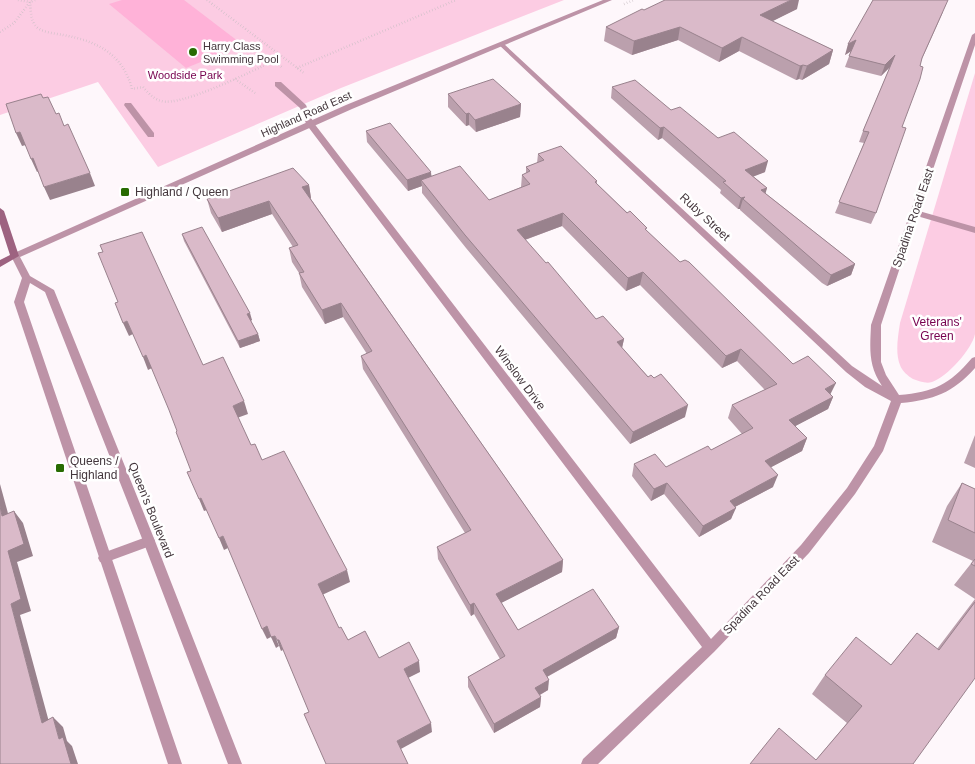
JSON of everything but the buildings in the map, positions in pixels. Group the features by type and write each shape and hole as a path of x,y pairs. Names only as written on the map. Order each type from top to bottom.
{"main road":[{"path":"0,211 15,256 0,264"}],"street":[{"name":"Highland Road East","path":"15,256 310,124 610,0"},
{"name":"Spadina Road East","path":"588,764 710,648 805,549 851,491 879,448 898,399 881,379 875,364 876,325 975,35"},
{"name":"Ruby Street","path":"501,44 849,369 869,384 898,399"},
{"name":"Winslow Drive","path":"278,84 303,107 310,124 710,648"},
{"path":"128,105 151,135"},
{"path":"915,213 975,230"},
{"path":"15,256 27,278 19,302 175,764"},
{"name":"Queen's Boulevard","path":"27,278 49,290 235,764"},
{"path":"898,399 926,397 953,385 975,362"},
{"path":"104,558 149,541"}],"path":[{"path":"18,0 30,2"},
{"path":"0,32 14,23 30,2 35,0"},
{"path":"206,0 304,73"},
{"path":"297,68 456,0"},
{"path":"30,2 31,17 35,25 44,31 76,38 97,46 116,58 127,72 132,89 143,87 154,99 171,102 185,99 274,62 288,72"},
{"path":"175,70 184,78"},
{"path":"234,78 255,93"}],"green space":[{"name":"Woodside Park","path":"0,0 564,0 341,88 158,167 98,82 0,115"},
{"name":"Veterans' Green","path":"975,73 975,334 969,347 951,369 930,383 911,378 900,365 897,350 900,323"}],"shaded area":[{"path":"122,0 184,0 243,45 186,68 109,4"}],"place":[{"name":"Harry Class Swimming Pool","path":"193,52"},
{"name":"Highland / Queen","path":"125,192"},
{"name":"Queens / Highland","path":"60,468"}]}
